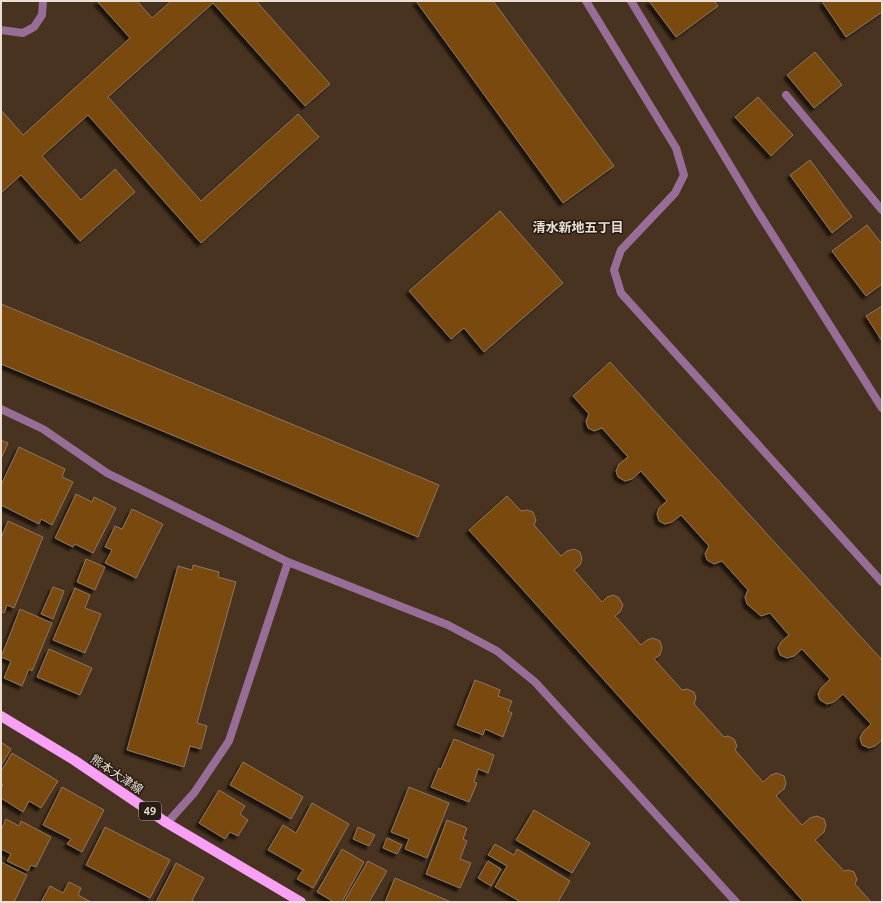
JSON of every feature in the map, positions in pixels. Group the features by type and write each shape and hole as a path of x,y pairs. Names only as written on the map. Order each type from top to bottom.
{"main road":[{"name":"熊本大津線","path":"1,716 74,760 167,823 301,902"}],"street":[{"path":"1,30 23,33 34,27 42,15 43,1"},
{"path":"586,1 676,148 684,175 676,194 622,250 614,270 621,294 882,582"},
{"path":"631,1 755,206 882,408"},
{"path":"786,95 882,210"},
{"path":"1,409 43,429 107,473 288,562 448,625 497,651 535,682 736,902"},
{"path":"167,823 194,793 229,741 288,562"}],"building":[{"path":"97,1 137,1 152,18 171,1 256,1 330,84 305,106 213,3 108,97 201,201 298,114 319,137 201,243 88,115 42,156 81,200 115,169 135,192 80,241 21,175 1,193 1,110 23,135 130,38"},
{"path":"416,1 493,1 614,166 563,203"},
{"path":"649,1 714,1 718,6 676,37"},
{"path":"825,1 882,1 882,12 846,37 823,3"},
{"path":"815,52 842,85 814,108 787,75"},
{"path":"758,97 793,135 771,156 735,117"},
{"path":"810,160 852,217 832,233 790,175"},
{"path":"500,211 563,283 484,352 464,328 451,339 409,291"},
{"path":"867,225 882,244 882,284 866,296 832,251"},
{"path":"1,304 439,485 418,537 1,364"},
{"path":"882,306 882,341 866,316"},
{"path":"610,362 882,660 882,740 875,746 869,748 862,745 860,738 863,732 871,724 843,694 834,702 827,704 820,700 818,694 821,688 830,679 802,649 794,656 787,658 780,655 778,648 781,642 789,635 770,613 761,616 747,604 745,597 748,590 722,561 714,564 707,560 705,554 709,546 681,515 672,522 665,524 659,521 657,514 659,508 667,501 641,471 632,479 625,481 618,477 616,471 619,464 628,457 602,428 594,431 588,428 586,421 589,414 573,396"},
{"path":"1,440 8,443 1,459"},
{"path":"19,447 65,469 62,477 73,482 52,525 41,519 39,524 1,505 1,485"},
{"path":"76,494 92,502 94,497 116,508 93,553 75,544 73,547 55,538"},
{"path":"507,496 521,511 527,510 533,512 536,520 534,525 561,556 567,551 574,549 580,552 582,559 580,565 574,570 602,602 607,597 614,595 619,598 623,605 620,612 615,616 641,645 647,640 653,638 660,641 662,648 660,655 654,659 682,690 687,689 694,692 696,698 694,704 724,737 728,736 734,739 737,746 735,750 763,782 771,775 777,773 784,776 786,783 784,789 776,796 802,825 810,818 817,816 824,819 826,825 824,832 815,840 844,871 848,870 854,872 857,879 855,884 871,902 804,902 469,530"},
{"path":"132,509 163,524 136,578 105,563 112,550 105,547 115,526 122,529"},
{"path":"8,521 43,537 14,608 7,605 4,613 1,612 1,538"},
{"path":"86,559 105,567 95,590 77,582"},
{"path":"193,565 219,572 218,577 236,582 197,723 207,726 201,749 190,746 184,767 127,750 178,566 192,570"},
{"path":"53,587 64,591 53,619 41,614"},
{"path":"75,588 90,595 85,608 101,614 85,653 53,640"},
{"path":"20,609 52,623 32,671 29,669 22,686 4,678 11,661 1,657"},
{"path":"49,649 92,668 80,695 37,677"},
{"path":"475,680 500,690 498,696 512,701 508,711 512,713 503,737 485,729 483,735 457,725"},
{"path":"454,739 494,755 488,773 478,769 474,782 477,783 469,802 431,787 439,768 441,769"},
{"path":"1,742 11,749 1,766"},
{"path":"12,753 58,781 41,808 29,801 23,812 1,798 1,788 3,785 1,783 1,771"},
{"path":"243,762 303,797 291,819 230,785"},
{"path":"62,787 104,810 82,852 67,844 71,839 43,825"},
{"path":"409,787 449,803 427,858 405,849 409,839 391,832"},
{"path":"219,790 245,806 240,814 248,820 238,836 230,832 225,839 199,823"},
{"path":"312,803 349,824 313,888 297,879 303,870 268,850 283,825 296,833"},
{"path":"534,810 590,843 572,873 516,840"},
{"path":"6,819 19,826 21,821 51,837 36,867 31,865 28,871 7,861 11,854 1,849 1,830"},
{"path":"447,820 467,828 463,839 467,841 460,859 471,863 460,888 426,874"},
{"path":"105,827 170,860 150,898 86,865"},
{"path":"358,827 375,835 369,846 353,839"},
{"path":"387,838 402,845 397,854 383,848"},
{"path":"495,844 514,855 517,849 570,881 558,902 521,902 495,887 507,866 488,855"},
{"path":"342,849 364,862 342,902 334,902 317,892"},
{"path":"368,861 387,871 369,902 344,902"},
{"path":"488,861 501,869 491,886 478,878"},
{"path":"1,862 27,875 14,902 1,902"},
{"path":"176,863 204,878 192,900 195,902 156,902"},
{"path":"395,878 451,902 385,902"},
{"path":"69,882 81,888 78,895 91,902 41,902 50,886 63,893"}],"district":[{"name":"清水新地五丁目","path":"578,227"}]}
